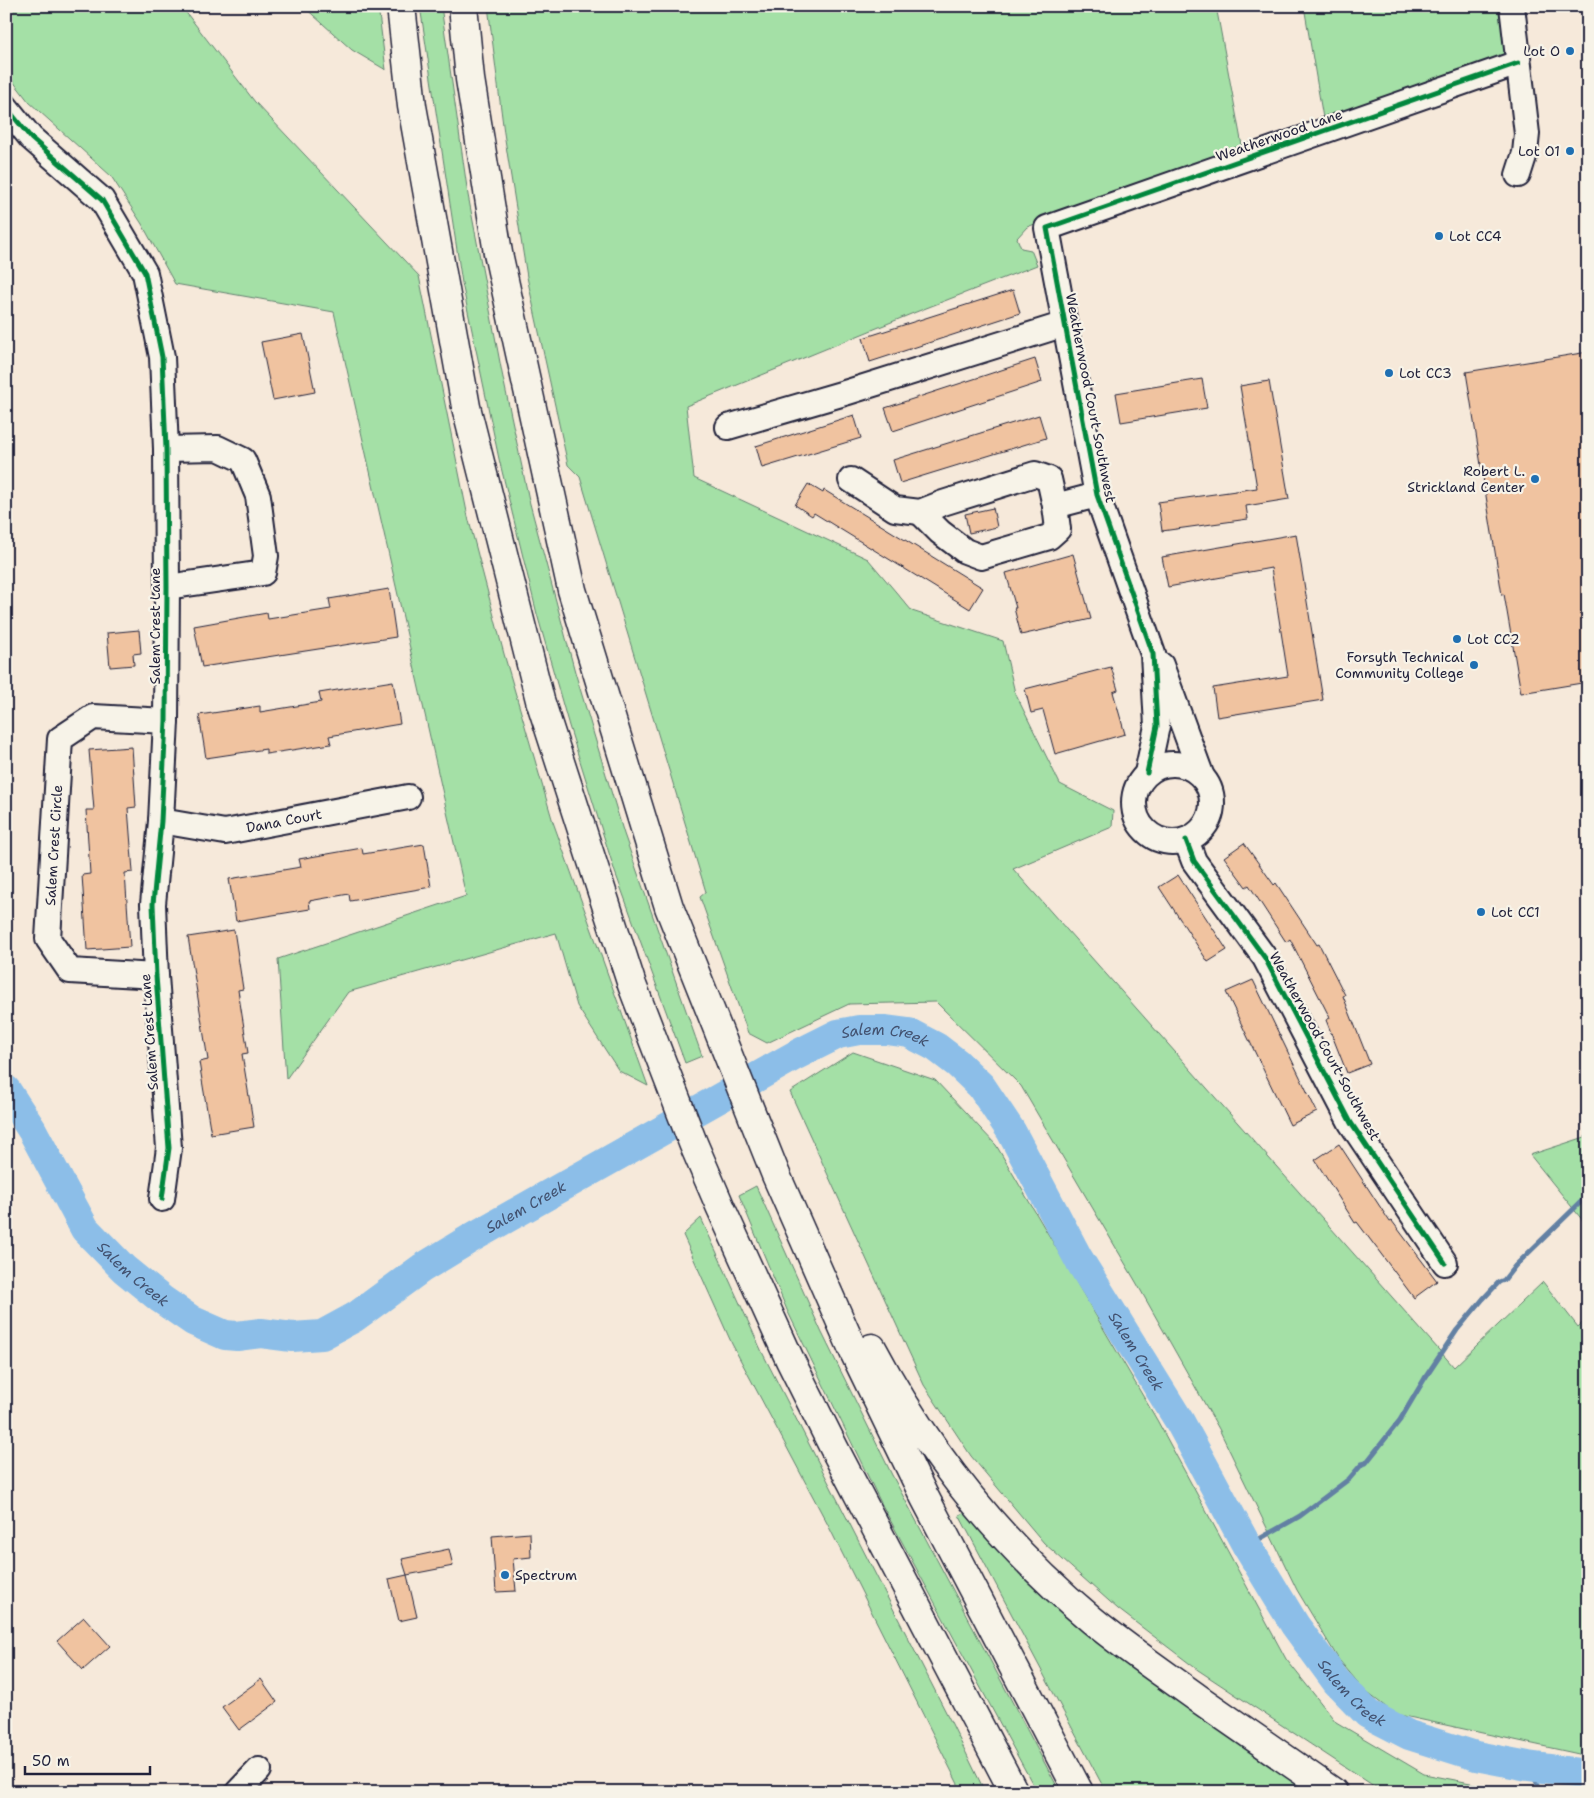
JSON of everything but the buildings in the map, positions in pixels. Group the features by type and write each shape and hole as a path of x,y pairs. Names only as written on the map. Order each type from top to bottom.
{"highway":[{"path":"401,6 412,106 466,407 540,700 632,985 720,1206 790,1360 1014,1792"},
{"path":"463,6 470,79 498,253 572,590 669,907 776,1175 855,1354 911,1470 1079,1792"},
{"path":"776,1175 809,1216 871,1347 908,1412 933,1450 1007,1539 1053,1586 1147,1662 1333,1792"}],"street":[{"path":"1512,6 1527,134 1525,153 1518,175"},
{"name":"Weatherwood Lane","path":"1047,228 1518,63"},
{"name":"Salem Crest Lane","path":"6,107 31,138 102,200 145,274 162,357 166,449 166,721 153,904 156,976 169,1148 162,1199"},
{"name":"Weatherwood Court Southwest","path":"1047,228 1097,495 1153,654 1157,726 1147,773 1138,784 1134,797 1134,810 1139,823 1148,833 1159,840 1172,842 1186,840 1197,834 1206,824 1211,813 1212,800 1209,787 1202,776 1161,663 1153,654"},
{"path":"728,427 848,392 1065,324"},
{"path":"166,449 218,448 243,460 258,496 266,556 263,573 167,587"},
{"path":"851,480 895,509 920,512 1035,474 1049,479 1058,530 1049,537 981,556 965,551 940,532 920,512"},
{"path":"1055,506 1097,495"},
{"name":"Salem Crest Circle","path":"156,976 70,971 48,939 60,739 93,718 166,721"},
{"path":"1147,773 1157,767 1181,764 1202,776"},
{"name":"Dana Court","path":"160,821 225,832 408,797"},
{"name":"Weatherwood Court Southwest","path":"1186,840 1194,861 1266,958 1351,1123 1445,1263"},
{"path":"238,1792 259,1770"}],"green space":[{"path":"6,6 181,6 255,102 419,276 468,517 504,654 553,822 648,1086 619,1071 577,1006 556,933 348,992 286,1079 278,959 466,896 334,312 175,284 142,224 111,176 29,102 6,72"},
{"path":"303,6 378,6 386,70 352,50"},
{"path":"420,6 441,6 468,195 502,373 529,500 575,672 624,834 702,1056 685,1063 615,872 569,726 537,614 499,459 462,283"},
{"path":"488,6 1216,6 1243,151 1027,227 1017,238 1021,248 1031,250 1037,265 686,406 694,478 868,559 912,611 1003,641 1015,693 1060,784 1113,811 1112,827 1013,869 1454,1367 1543,1282 1578,1327 1588,1317 1588,1756 1395,1714 1365,1691 1339,1660 1297,1590 1219,1429 1136,1282 1021,1086 936,1002 849,1004 767,1043 748,1033 700,897 706,892 580,477 568,465 527,277 504,133"},
{"path":"1304,6 1503,6 1508,58 1324,124"},
{"path":"853,1052 935,1080 996,1145 1157,1420 1286,1659 1336,1722 1424,1774 1517,1792 1383,1792 1198,1670 1118,1609 1044,1543 971,1456 924,1385 790,1092"},
{"path":"1588,1136 1588,1227 1530,1155"},
{"path":"756,1186 821,1331 892,1475 1060,1792 1037,1792 881,1503 787,1310 739,1195"},
{"path":"701,1218 762,1352 985,1792 962,1792 828,1525 732,1344 683,1235"},
{"path":"968,1511 1316,1792 1106,1792 959,1515"}],"waterway":[{"name":"Salem Creek","path":"6,1090 32,1130 85,1229 124,1269 161,1299 193,1321 225,1335 237,1336 261,1333 292,1337 322,1335 355,1317 422,1268 473,1237 796,1055 838,1034 859,1030 886,1030 909,1033 936,1047 957,1063 981,1086 1011,1131 1078,1258 1180,1422 1247,1546 1295,1625 1336,1681 1368,1714 1409,1735 1476,1756 1528,1766 1588,1774"},
{"path":"1247,1546 1300,1516 1349,1479 1362,1464 1366,1463 1400,1420 1457,1330 1499,1282 1504,1280 1515,1266 1588,1195"},
{"path":"1528,1766 1542,1792"}],"cycle path":[{"path":"1147,773 1157,726 1153,654 1097,495 1047,228 1518,63"},
{"path":"6,107 31,138 102,200 145,273 162,357 166,449 166,721 161,821 153,904 156,976 169,1148 162,1199"},
{"path":"1186,840 1194,861 1265,958 1351,1123 1445,1263"}],"place":[{"name":"Lot O","path":"1570,51"},
{"name":"Lot O1","path":"1570,151"},
{"name":"Lot CC4","path":"1439,236"},
{"name":"Lot CC3","path":"1389,373"},
{"name":"Robert L. Strickland Center","path":"1535,479"},
{"name":"Lot CC2","path":"1457,639"},
{"name":"Forsyth Technical Community College","path":"1474,665"},
{"name":"Lot CC1","path":"1481,912"},
{"name":"Spectrum","path":"505,1575"}]}
